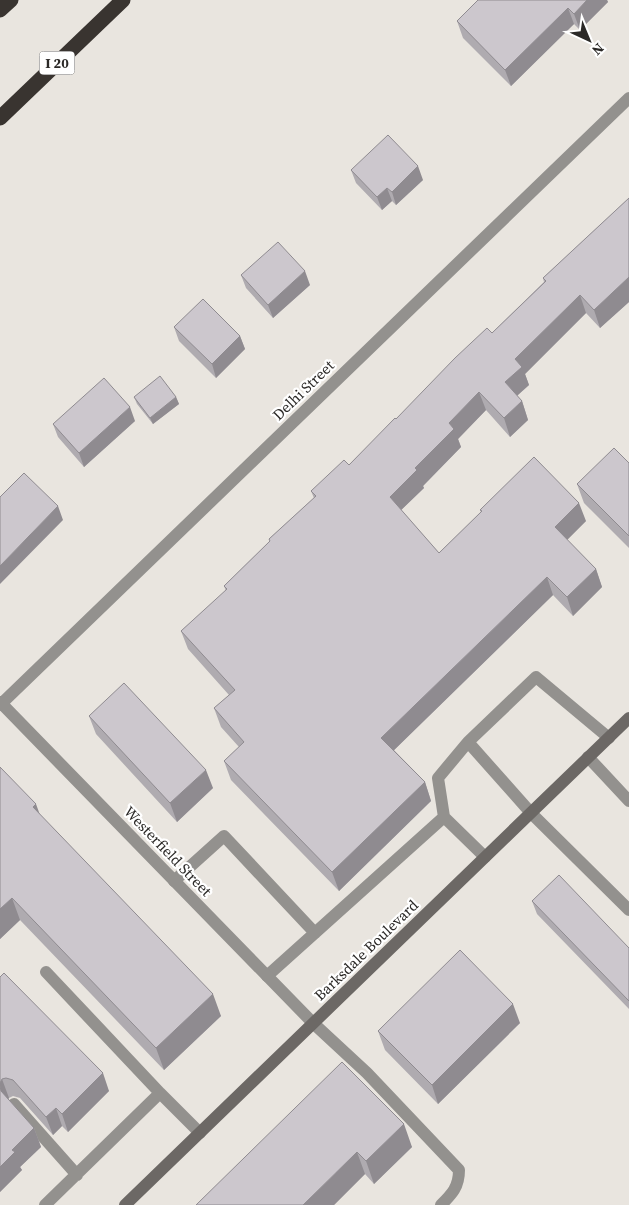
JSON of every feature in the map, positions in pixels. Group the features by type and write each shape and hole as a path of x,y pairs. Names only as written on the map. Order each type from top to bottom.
{"highway":[{"path":"0,10 11,0"},
{"path":"118,4 129,0"},
{"name":"I 20","path":"0,118 118,4"}],"main road":[{"name":"Barksdale Boulevard","path":"125,1205 629,718"}],"street":[{"name":"Delhi Street","path":"1,703 629,98"},
{"path":"485,857 444,817 438,778 468,742 536,677 608,738"},
{"name":"Westerfield Street","path":"1,703 312,1024 367,1073 460,1170 459,1180 452,1194 441,1205"},
{"path":"468,742 531,813 629,910"},
{"path":"588,757 629,800"},
{"path":"267,976 444,817"},
{"path":"174,880 224,836 315,933"},
{"path":"46,972 200,1133"},
{"path":"45,1205 160,1093"},
{"path":"14,1104 77,1175"}],"building":[{"path":"478,0 587,0 574,14 568,8 505,70 457,21"},
{"path":"388,135 418,166 392,192 387,188 377,197 351,170"},
{"path":"629,198 629,277 594,310 580,295 515,359 522,367 505,382 522,401 504,418 479,392 449,423 454,429 415,468 417,470 390,497 439,553 534,457 579,503 555,527 596,569 567,597 547,577 381,738 425,782 332,872 224,761 244,742 214,708 235,690 181,631 227,589 224,586 270,541 269,539 316,496 311,491 344,460 349,465 455,358 487,328 492,333 546,281 543,278"},
{"path":"278,242 305,271 268,305 241,275"},
{"path":"203,299 240,336 212,364 174,327"},
{"path":"160,376 176,397 150,418 134,397"},
{"path":"104,378 130,407 79,453 53,424"},
{"path":"614,448 629,463 629,536 577,484"},
{"path":"24,473 58,506 0,566 0,497"},
{"path":"124,683 206,770 170,803 89,716"},
{"path":"0,767 36,804 33,807 213,994 156,1048 12,898 0,909"},
{"path":"559,875 629,948 629,1001 532,901"},
{"path":"460,950 513,1004 432,1085 378,1031"},
{"path":"4,973 103,1073 62,1114 56,1108 46,1117 13,1080 6,1078 2,1079 0,1083 0,977"},
{"path":"342,1062 404,1124 366,1161 357,1152 303,1205 196,1205"},
{"path":"0,1086 1,1091 34,1128 12,1150 15,1152 0,1167"}]}
